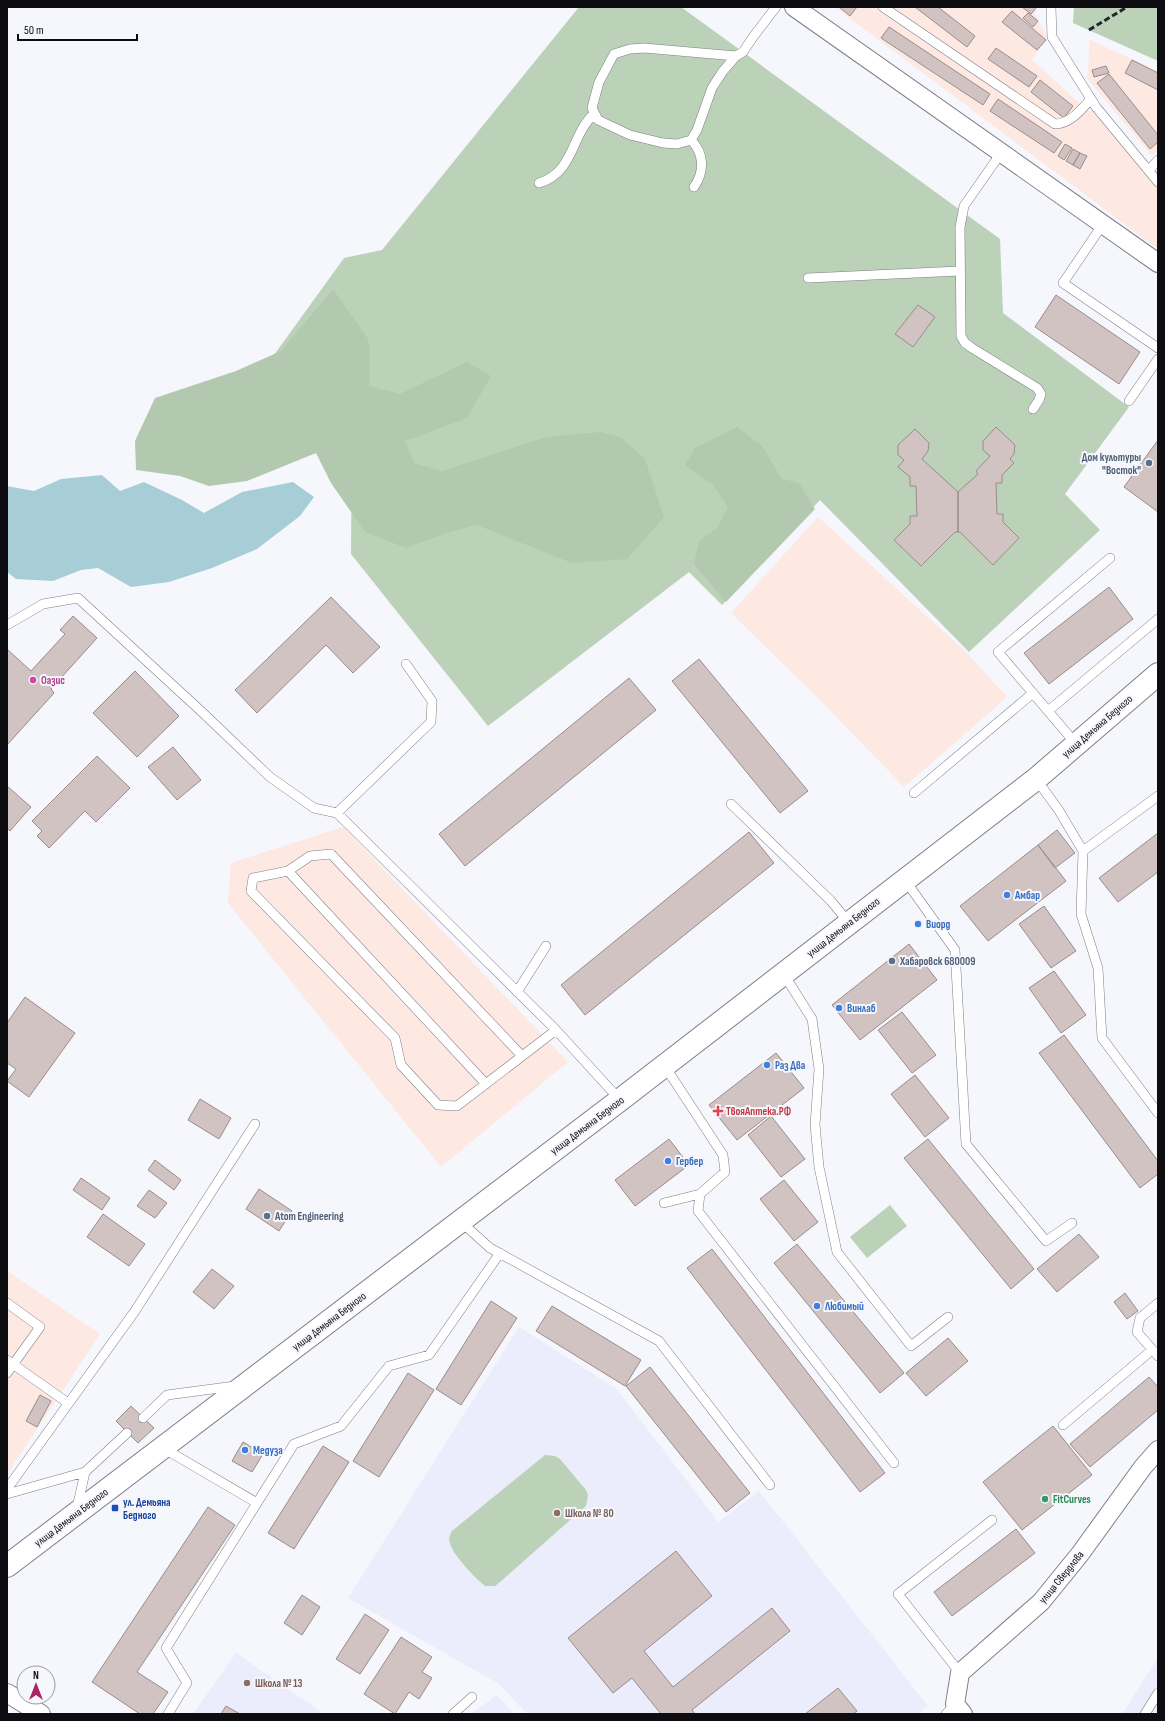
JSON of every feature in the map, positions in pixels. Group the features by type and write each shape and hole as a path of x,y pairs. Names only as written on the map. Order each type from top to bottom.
{"main road":[{"name":"улица Демьяна Бедного","path":"7,1566 620,1100 905,880 1036,778 1158,674"}],"street":[{"path":"794,7 1158,263"},
{"name":"улица Свердлова","path":"960,1673 1041,1602 1080,1554 1143,1467 1158,1450"},
{"path":"954,1711 960,1673"},
{"path":"7,1693 33,1712"}],"lane":[{"path":"736,56 644,48 630,49 614,54 599,82 593,99 592,108 594,114 598,120 630,135 663,143 677,144 691,140 697,130 712,88 723,70 736,56 743,52 776,7"},
{"path":"883,7 1055,124 1063,124 1076,115 1091,99"},
{"path":"1051,7 1052,37 1091,99 1158,182"},
{"path":"539,183 554,177 576,146 588,119 594,114"},
{"path":"691,140 698,147 701,156 701,170 694,187"},
{"path":"1001,153 962,211 960,226 961,336 965,343 1037,388 1040,394 1039,400 1033,409"},
{"path":"1149,170 1158,160"},
{"path":"1103,224 1063,283 1158,348"},
{"path":"808,278 960,272"},
{"path":"1129,401 1158,359"},
{"path":"1076,744 998,652 1110,558"},
{"path":"7,625 43,604 78,598 270,777 314,808 337,813 556,1030 620,1100"},
{"path":"1048,711 1158,618"},
{"path":"337,813 431,722 432,701 406,664"},
{"path":"914,793 1033,693"},
{"path":"1036,778 1058,809 1083,851 1081,914 1098,968 1102,1038 1158,1113"},
{"path":"1083,851 1158,796"},
{"path":"731,804 831,902 849,923"},
{"path":"522,1056 331,854 310,856 288,871 253,878 251,891 395,1038 401,1065 438,1105 457,1106 556,1030"},
{"path":"288,871 486,1084"},
{"path":"905,880 955,950 966,1144 1046,1241 1072,1223"},
{"path":"517,992 546,946"},
{"path":"783,973 812,1019 819,1069 815,1125 819,1167 837,1252 911,1346 948,1317"},
{"path":"664,1065 723,1155 725,1172 700,1194 664,1203"},
{"path":"7,1489 135,1311 255,1124"},
{"path":"700,1194 698,1211 894,1463"},
{"path":"460,1221 490,1248 659,1341 770,1485"},
{"path":"168,1714 187,1683 166,1648 294,1444 341,1426 389,1366 429,1355 500,1253"},
{"path":"7,1303 40,1327 10,1362 7,1373"},
{"path":"1063,1425 1155,1353 1137,1332 1140,1318 1158,1303"},
{"path":"10,1362 68,1403"},
{"path":"143,1418 167,1395 244,1385"},
{"path":"7,1494 85,1472 127,1433"},
{"path":"162,1448 257,1504"},
{"path":"76,1514 85,1472"},
{"path":"960,1673 898,1594 992,1520"},
{"path":"1145,1714 1158,1693"},
{"path":"453,1714 472,1697"}],"shaded area":[{"path":"835,7 1036,7 1035,14 1047,37 1032,60 1089,112 1093,109 1158,188 1158,249"},
{"path":"1090,40 1158,71 1158,150 1152,156 1087,78"},
{"path":"818,517 965,651 1007,697 904,787 822,702 731,613"},
{"path":"343,827 568,1062 441,1167 228,903 231,863"},
{"path":"7,1271 100,1334 7,1474"},
{"name":"Школа № 80","path":"519,1327 617,1389 718,1522 759,1491 928,1706 918,1714 527,1714 499,1684 348,1598"},
{"name":"Школа № 13","path":"236,1653 324,1714 193,1714"},
{"path":"1158,1658 1158,1714 1122,1714"},
{"path":"497,1695 514,1714 470,1714"}],"green space":[{"path":"579,7 681,7 1000,239 1003,313 1129,407 1065,494 1100,530 969,652 820,500 722,605 689,572 488,726 351,554 352,435 274,355 344,258 382,250"},
{"path":"1074,7 1158,7 1158,61 1073,23"},
{"path":"333,289 368,339 370,352 369,386 400,394 467,362 491,376 467,418 405,441 414,463 442,471 546,437 601,432 620,437 645,459 664,517 627,559 572,563 477,525 449,532 406,548 365,532 331,483 316,453 247,481 209,486 180,476 136,470 135,441 155,398 236,371 281,351"},
{"path":"737,427 762,446 782,479 799,483 815,509 726,602 694,564 699,541 717,528 728,507 713,485 685,465 695,448"},
{"path":"890,1205 907,1226 867,1258 850,1237"},
{"path":"545,1455 555,1456 560,1459 586,1490 588,1495 586,1506 495,1586 485,1586 470,1572 452,1548 449,1538 452,1531"}],"water":[{"path":"102,475 120,491 144,482 182,500 204,513 242,492 293,482 314,497 300,516 257,549 212,568 169,582 131,587 98,568 81,570 53,581 16,579 7,572 7,486 34,491 61,479"}],"building":[{"path":"839,7 857,7 850,16"},
{"path":"915,7 938,7 975,36 967,47"},
{"path":"1022,7 1035,7 1036,8 1031,14"},
{"path":"1012,11 1046,40 1037,50 1002,22"},
{"path":"1028,13 1038,21 1033,27 1023,18"},
{"path":"889,27 990,94 983,105 881,38"},
{"path":"996,48 1037,76 1029,87 988,59"},
{"path":"1132,60 1158,73 1158,90 1125,73"},
{"path":"1106,66 1109,73 1094,77 1092,70"},
{"path":"1109,74 1158,135 1158,142 1150,149 1097,83"},
{"path":"1040,80 1073,106 1064,118 1031,92"},
{"path":"998,99 1062,142 1054,153 990,111"},
{"path":"1065,144 1072,148 1064,160 1058,156"},
{"path":"1073,149 1080,153 1073,165 1066,161"},
{"path":"1080,153 1087,156 1080,169 1073,165"},
{"path":"1056,295 1140,352 1119,384 1035,327"},
{"path":"918,305 935,317 913,347 895,334"},
{"path":"996,427 1015,445 1014,454 1010,459 1014,463 1002,475 1002,483 996,483 997,514 1003,514 1003,522 1019,538 993,565 960,532 958,532 958,492 978,474 976,471 990,456 983,450 983,441"},
{"path":"915,429 929,443 928,451 922,459 958,492 958,532 955,532 921,566 894,540 910,524 910,516 917,516 916,486 910,486 910,477 898,467 904,460 898,455 898,445"},
{"name":"Дом культуры \"Восток\"","path":"1158,440 1158,512 1124,487"},
{"path":"1109,587 1133,619 1049,684 1024,653"},
{"path":"331,597 380,647 353,673 326,645 257,713 235,690"},
{"name":"Оазис","path":"73,616 97,638 51,689 54,693 7,745 7,651 8,650 31,671 65,634 60,630"},
{"path":"699,659 808,791 780,813 672,681"},
{"path":"135,671 179,716 137,757 93,713"},
{"path":"629,678 656,710 465,866 439,834"},
{"path":"173,747 201,780 177,800 148,767"},
{"path":"97,756 130,788 96,822 85,811 49,848 37,836 42,831 32,821"},
{"path":"7,786 31,807 10,831 7,828"},
{"path":"1057,830 1075,853 1055,868 1038,845"},
{"path":"749,832 774,863 585,1015 561,985"},
{"path":"1158,833 1158,872 1118,902 1099,878"},
{"path":"1038,845 1066,881 988,941 960,906"},
{"path":"1044,906 1076,951 1051,968 1019,924"},
{"path":"909,944 937,980 860,1040 832,1005"},
{"path":"1054,971 1086,1015 1061,1033 1029,988"},
{"path":"25,997 75,1033 29,1097 7,1081 16,1069 7,1063 7,1023"},
{"path":"902,1012 936,1055 912,1073 878,1030"},
{"path":"1064,1035 1158,1161 1158,1174 1140,1188 1039,1053"},
{"path":"776,1053 804,1088 737,1140 709,1105"},
{"path":"915,1075 949,1118 925,1137 891,1094"},
{"path":"200,1099 231,1118 219,1139 188,1120"},
{"path":"771,1116 805,1159 781,1177 748,1135"},
{"path":"669,1139 689,1165 635,1206 615,1180"},
{"path":"928,1139 1034,1269 1011,1289 904,1158"},
{"path":"155,1160 181,1180 174,1190 148,1170"},
{"path":"81,1178 110,1198 102,1210 73,1190"},
{"path":"784,1180 818,1222 794,1241 760,1199"},
{"path":"259,1189 292,1211 279,1231 246,1209"},
{"path":"149,1190 167,1203 155,1218 137,1206"},
{"path":"103,1214 145,1244 129,1266 87,1237"},
{"path":"1079,1234 1099,1257 1057,1292 1037,1269"},
{"path":"797,1244 904,1373 880,1393 774,1263"},
{"path":"712,1249 885,1473 860,1492 687,1268"},
{"path":"212,1269 234,1286 214,1309 193,1292"},
{"path":"1125,1293 1138,1311 1127,1319 1114,1302"},
{"path":"491,1301 517,1318 461,1405 436,1389"},
{"path":"552,1306 641,1360 625,1386 536,1331"},
{"path":"948,1338 968,1361 926,1396 906,1373"},
{"path":"650,1367 750,1493 726,1512 626,1386"},
{"path":"408,1373 434,1390 379,1477 353,1461"},
{"path":"1149,1377 1158,1387 1158,1410 1090,1467 1070,1444"},
{"path":"40,1395 51,1401 37,1427 26,1421"},
{"path":"131,1406 154,1428 138,1443 116,1421"},
{"path":"1053,1426 1092,1475 1022,1530 983,1482"},
{"path":"243,1442 263,1454 252,1472 232,1461"},
{"path":"323,1446 349,1462 294,1549 268,1533"},
{"path":"208,1507 235,1525 137,1672 168,1692 153,1714 140,1714 92,1682"},
{"path":"1016,1529 1035,1553 952,1616 934,1592"},
{"path":"676,1551 712,1596 644,1651 673,1687 772,1608 790,1631 692,1710 695,1714 661,1714 632,1678 613,1693 568,1638"},
{"path":"302,1595 320,1607 302,1635 284,1623"},
{"path":"365,1614 389,1630 360,1674 336,1659"},
{"path":"401,1637 432,1657 422,1672 432,1678 419,1699 409,1692 395,1714 364,1694"},
{"path":"838,1688 857,1711 853,1714 805,1714"},
{"path":"226,1706 240,1714 221,1714"}],"railway":[{"path":"1089,30 1127,7"}],"place":[{"name":"Дом культуры \"Восток\"","path":"1149,463"},
{"name":"Оазис","path":"33,680"},
{"name":"Амбар","path":"1007,895"},
{"name":"Виорд","path":"918,924"},
{"name":"Хабаровск 680009","path":"892,961"},
{"name":"Винлаб","path":"839,1008"},
{"name":"Раз Два","path":"767,1065"},
{"name":"ТвояАптека.РФ","path":"718,1111"},
{"name":"Гербер","path":"668,1161"},
{"name":"Atom Engineering","path":"267,1216"},
{"name":"Любимый","path":"817,1306"},
{"name":"Медуза","path":"245,1450"},
{"name":"FitCurves","path":"1045,1499"},
{"name":"ул. Демьяна Бедного","path":"115,1508"},
{"name":"Школа № 80","path":"557,1513"},
{"name":"Школа № 13","path":"247,1683"}]}
